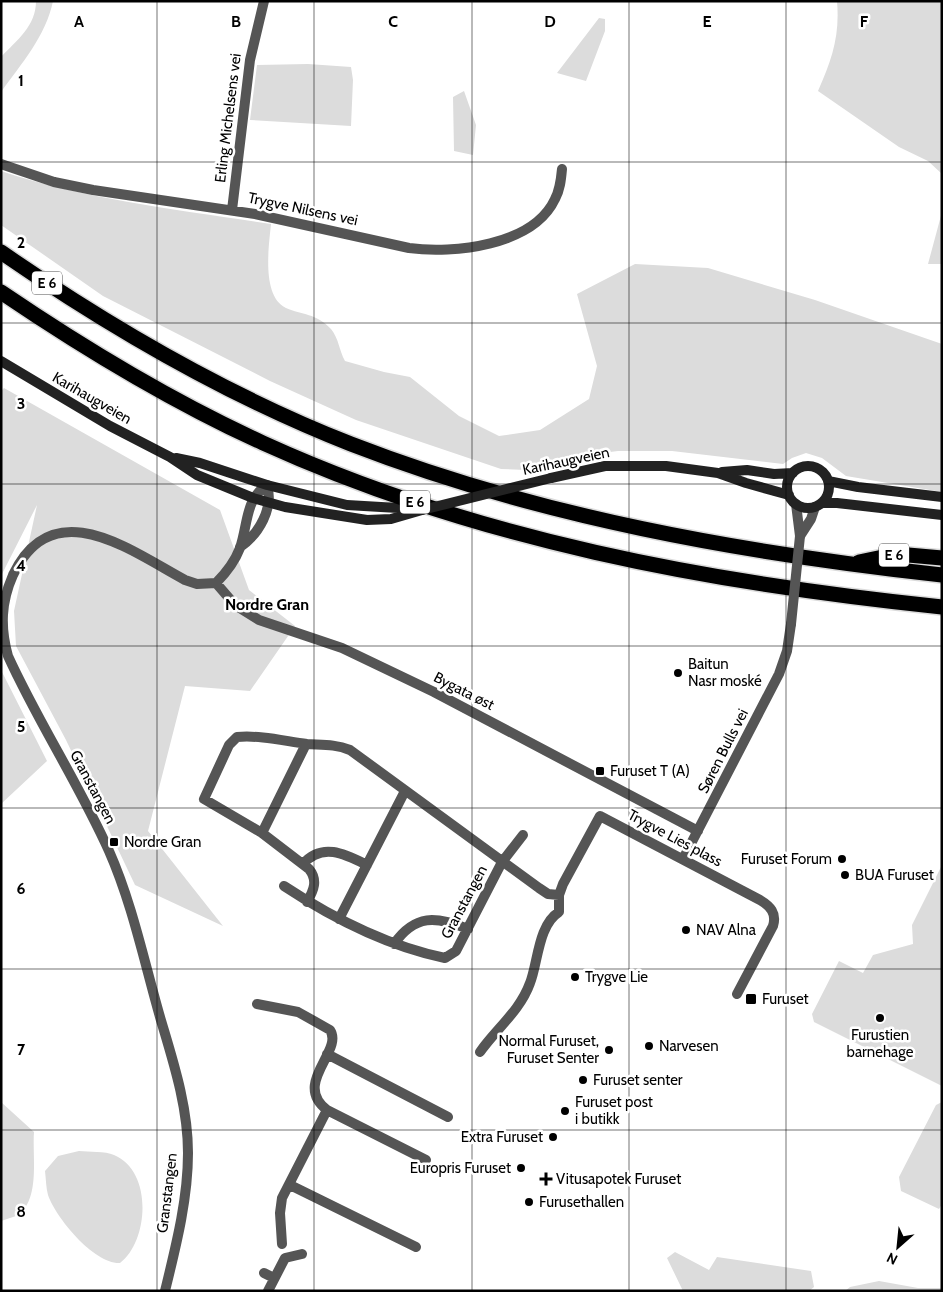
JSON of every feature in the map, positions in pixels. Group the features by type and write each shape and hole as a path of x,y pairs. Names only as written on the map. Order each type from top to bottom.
{"highway":[{"name":"E 6","path":"1,252 94,314 164,355 237,393 350,444 462,482 579,514 691,537 846,565 942,576"},
{"name":"E 6","path":"1,292 74,340 185,405 302,460 417,503 527,535 660,566 810,592 942,607"},
{"name":"E 6","path":"846,565 897,554 942,558"}],"main road":[{"name":"Karihaugveien","path":"1,361 110,426 170,457 197,475 269,503 367,520 391,519 588,469 623,465 666,466 718,473 789,495"},
{"name":"Karihaugveien","path":"170,457 200,463 267,485 347,505 422,510"},
{"name":"Karihaugveien","path":"718,473 747,470 774,474 793,473 798,469 810,466 821,471 828,481 858,487 942,497"},
{"path":"793,473 788,484 789,495 796,504 808,508 837,502 942,515"},
{"path":"818,505 828,493 828,481"}],"street":[{"name":"Erling Michelsens vei","path":"232,210 250,60 264,1"},
{"name":"Trygve Nilsens vei","path":"1,164 54,182 93,190 232,210 409,248 433,251 466,249 501,240 539,220 555,200 562,169"},
{"path":"216,583 227,573 240,547 253,498 258,490 267,485 269,503 252,538 240,547"},
{"name":"Søren Bulls vei","path":"683,859 779,674 787,651 800,536 796,504"},
{"name":"Søren Bulls vei","path":"800,536 818,505"},
{"name":"Granstangen","path":"165,1291 183,1206 187,1169 185,1118 176,1074 119,875 88,807 8,656 3,641 2,610 10,583 26,557 47,537 70,531 99,535 185,580 197,584 216,583"},
{"name":"Bygata øst","path":"216,583 235,605 259,620 335,646 434,692 698,831"},
{"name":"Granstangen","path":"307,902 314,892 314,875 303,864 262,833 204,799 228,745 238,737 247,736 306,744 332,745 350,750 405,792 548,894 559,895"},
{"path":"262,833 306,744"},
{"path":"339,919 405,792"},
{"name":"Trygve Lies plass","path":"480,1052 488,1040 502,1028 522,999 530,983 540,944 550,920 559,912 559,895 600,816 767,905 775,916 773,926 737,994"},
{"path":"502,862 523,835"},
{"path":"303,864 309,857 328,851 344,854 367,865"},
{"name":"Granstangen","path":"284,886 307,902 339,919 394,944 446,958 456,951 502,862"},
{"path":"394,944 405,929 425,920 445,921 468,929"},
{"path":"257,1004 274,1005 298,1012 330,1030 333,1034 332,1042 316,1076 320,1104 327,1110 426,1160"},
{"path":"327,1054 448,1117"},
{"path":"282,1244 280,1213 282,1198 327,1110"},
{"path":"290,1185 416,1247"},
{"path":"268,1291 285,1258 302,1254"},
{"path":"264,1273 274,1278"}],"shaded area":[{"path":"36,1 53,1 50,14 39,38 1,92 1,57 29,25 33,18"},
{"path":"837,1 942,1 942,174 928,161 899,147 818,91 834,47 838,14"},
{"path":"599,18 605,19 605,31 586,81 557,73"},
{"path":"308,64 351,67 353,80 351,126 250,120 257,65"},
{"path":"464,91 476,125 473,155 454,151 453,97"},
{"path":"1,171 67,190 101,197 271,224 268,269 273,293 278,302 286,308 320,320 331,329 345,361 410,377 459,416 499,436 540,430 589,399 597,366 577,294 635,264 708,268 815,300 942,344 942,492 846,476 822,458 806,453 792,458 783,464 672,451 618,451 570,457 526,470 501,469 356,420 270,381 103,296 1,225"},
{"path":"942,212 942,264 928,264"},
{"path":"4,388 220,510 249,590 295,626 250,691 185,686 148,831 223,926 135,885 66,740 16,646 14,611 37,505 1,576 1,391"},
{"path":"1,670 47,761 1,804"},
{"path":"942,865 942,1086 814,1022 812,1014 839,961 863,973 873,955 913,944 912,925"},
{"path":"1,1102 34,1132 34,1178 29,1200 24,1209 16,1216 1,1221"},
{"path":"942,1102 942,1204 939,1209 901,1191 899,1177 936,1105"},
{"path":"79,1151 102,1152 114,1155 127,1163 141,1190 141,1223 137,1239 130,1253 120,1263 99,1256 77,1238 52,1205 48,1195 45,1171 58,1156"},
{"path":"675,1252 709,1270 717,1257 811,1271 814,1287 809,1291 683,1291 667,1258"},
{"path":"879,1281 918,1288 942,1288 942,1291 845,1291 850,1287"}],"place":[{"name":"Baitun Nasr moské","path":"678,673"},
{"name":"Furuset T (A)","path":"600,771"},
{"name":"Nordre Gran","path":"114,842"},
{"name":"Furuset Forum","path":"842,859"},
{"name":"BUA Furuset","path":"845,875"},
{"name":"NAV Alna","path":"686,930"},
{"name":"Trygve Lie","path":"575,977"},
{"name":"Furuset","path":"751,999"},
{"name":"Furustien barnehage","path":"880,1018"},
{"name":"Narvesen","path":"649,1046"},
{"name":"Normal Furuset, Furuset Senter","path":"609,1050"},
{"name":"Furuset senter","path":"583,1080"},
{"name":"Furuset post i butikk","path":"565,1111"},
{"name":"Extra Furuset","path":"553,1137"},
{"name":"Europris Furuset","path":"521,1168"},
{"name":"Vitusapotek Furuset","path":"546,1179"},
{"name":"Furusethallen","path":"529,1202"}],"district":[{"name":"Nordre Gran","path":"267,604"}]}
